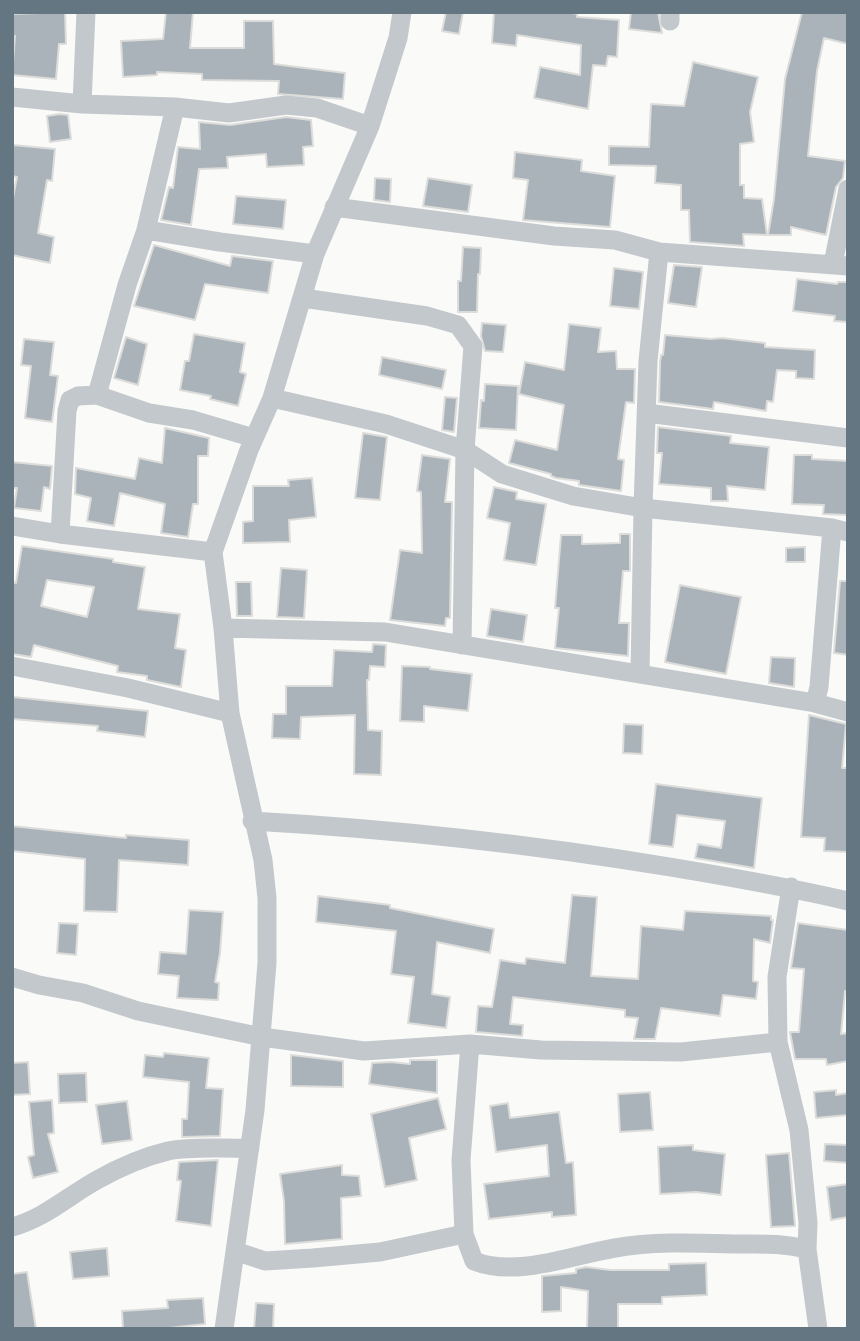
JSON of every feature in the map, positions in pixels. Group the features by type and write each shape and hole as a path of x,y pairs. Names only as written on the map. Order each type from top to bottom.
{"street":[{"path":"82,104 86,12"},
{"path":"224,1329 250,1148 262,1037 267,963 267,898 262,860 230,713 213,552 254,438 272,398 315,254 370,127 398,38 402,12"},
{"path":"12,97 229,113 286,105 317,108 370,127"},
{"path":"97,395 127,285 146,230 174,107"},
{"path":"334,207 554,236 615,240 659,252 841,265 848,189"},
{"path":"146,230 315,254"},
{"path":"640,674 648,360 659,252"},
{"path":"303,298 427,316 458,325 473,346 466,450 462,645"},
{"path":"60,534 67,411 70,400 78,396 97,395 149,413 193,420 254,438"},
{"path":"272,398 386,424 466,450 502,474 573,496 643,508 840,530 815,703"},
{"path":"646,413 848,438"},
{"path":"12,526 213,552"},
{"path":"223,628 385,632 815,703 848,712"},
{"path":"12,666 128,688 230,713"},
{"path":"252,821 368,828 559,849 791,887 848,901"},
{"path":"791,887 777,977 778,1042 799,1130 808,1223 807,1249 818,1329"},
{"path":"12,977 83,993 138,1011 262,1037 364,1051 470,1044 541,1049 681,1052 778,1042"},
{"path":"470,1044 461,1160 464,1234 474,1262 489,1268 541,1264 616,1247 677,1241 782,1243 807,1249"},
{"path":"12,1227 31,1222 94,1181 133,1161 170,1151 250,1148"},
{"path":"235,1251 265,1261 313,1258 380,1252 464,1234"}],"building":[{"path":"65,12 66,44 59,44 56,79 12,75 15,36 12,36 12,14"},
{"path":"166,12 193,12 190,48 244,48 244,21 273,21 274,64 345,73 343,99 278,94 279,81 202,80 202,74 157,72 157,75 123,77 121,41 163,39"},
{"path":"446,12 463,12 459,34 442,31"},
{"path":"494,12 568,12 577,14 577,17 619,20 617,57 608,56 606,66 593,65 588,109 534,98 540,67 580,75 581,45 517,35 516,46 492,43"},
{"path":"631,12 658,12 662,33 629,29"},
{"path":"802,12 848,12 848,44 824,38 817,71 808,156 845,161 843,178 836,187 826,235 791,227 791,235 768,235 785,79"},
{"path":"693,62 758,77 750,112 754,142 740,144 740,185 744,185 744,198 762,199 767,235 743,234 744,246 690,242 689,210 681,210 681,185 655,183 656,166 609,165 609,146 649,147 651,104 684,106"},
{"path":"68,115 71,139 50,142 47,116"},
{"path":"286,117 311,120 313,146 303,147 304,165 267,167 266,154 227,157 228,168 199,169 191,225 161,220 169,187 173,188 178,147 200,149 199,122 230,125"},
{"path":"13,145 55,149 52,181 47,180 38,233 54,237 50,263 12,255 12,203 17,177 12,176"},
{"path":"515,152 582,160 581,171 615,176 610,227 523,220 528,180 513,178"},
{"path":"375,178 391,179 390,202 374,200"},
{"path":"428,178 472,185 468,212 423,206"},
{"path":"236,196 286,200 283,229 233,224"},
{"path":"154,245 230,266 232,256 273,261 268,293 205,284 195,320 134,306"},
{"path":"463,247 481,248 477,312 458,312 458,281 461,281"},
{"path":"674,265 702,267 696,307 668,303"},
{"path":"614,268 643,272 639,309 610,306"},
{"path":"797,279 837,284 848,282 848,322 834,321 835,316 793,311"},
{"path":"482,323 506,325 503,352 485,351 481,336"},
{"path":"569,324 601,328 598,352 616,351 617,369 635,369 634,403 626,402 618,459 624,460 621,491 579,485 579,481 556,478 551,474 509,463 515,440 557,450 564,405 519,394 525,362 564,370"},
{"path":"194,334 245,343 240,372 246,374 238,406 210,399 211,396 180,390 185,361 189,361"},
{"path":"665,335 722,338 765,343 765,347 815,350 814,379 796,378 796,371 777,370 773,402 767,401 766,411 714,402 713,409 659,402 660,362"},
{"path":"126,337 147,344 138,385 114,378"},
{"path":"24,339 54,342 50,375 58,376 52,422 25,418 31,366 21,365"},
{"path":"382,357 446,370 442,389 379,375"},
{"path":"485,384 518,386 516,430 479,428"},
{"path":"445,397 457,398 454,432 442,430"},
{"path":"658,427 731,436 730,443 769,447 765,490 727,486 728,501 711,501 711,488 659,484 662,453 657,453"},
{"path":"165,428 209,438 208,456 198,456 198,504 193,504 188,537 161,533 165,504 120,493 114,526 87,521 91,498 75,494 76,468 135,479 139,458 162,463"},
{"path":"363,433 387,437 380,500 355,498"},
{"path":"422,455 450,459 445,502 452,502 450,618 446,618 445,626 390,620 400,550 422,553 421,492 417,491"},
{"path":"794,455 848,461 848,515 823,514 824,505 792,504"},
{"path":"12,462 52,466 50,489 44,487 41,511 14,508 17,488 12,488"},
{"path":"312,478 316,517 289,520 290,542 243,543 243,522 253,521 253,486 289,486 288,480"},
{"path":"494,487 517,492 516,499 546,504 536,565 504,560 510,523 487,518"},
{"path":"620,534 630,534 630,571 623,571 619,623 629,623 628,656 555,648 559,608 555,608 561,535 582,535 582,544 620,543"},
{"path":"22,546 113,559 113,562 145,567 138,609 180,614 175,648 186,650 181,687 147,680 147,676 117,672 118,666 34,645 31,657 12,654 12,582 16,583","holes":["47,580 94,587 87,617 41,606"]},
{"path":"805,547 805,562 786,562 786,548"},
{"path":"281,568 307,570 304,618 277,617"},
{"path":"840,581 848,581 848,655 834,653"},
{"path":"236,582 251,582 252,616 237,616"},
{"path":"680,585 741,597 726,674 665,662"},
{"path":"491,609 527,615 523,642 487,636"},
{"path":"373,644 386,645 385,667 370,666 367,680 368,730 382,731 381,775 354,774 355,715 301,717 300,739 272,738 273,714 286,714 286,686 332,686 334,650 372,652"},
{"path":"771,657 795,658 794,687 769,683"},
{"path":"402,666 430,667 472,674 468,711 424,706 424,722 400,721"},
{"path":"13,697 148,711 145,737 97,731 98,726 12,719"},
{"path":"809,715 846,724 842,768 848,768 848,852 824,851 825,838 801,837"},
{"path":"624,724 643,725 642,754 623,753"},
{"path":"656,784 762,798 754,868 695,858 698,844 721,848 725,821 677,815 673,847 649,844"},
{"path":"12,826 126,838 126,835 189,840 188,865 119,860 117,912 84,911 85,859 12,851"},
{"path":"572,895 597,897 591,976 638,979 641,926 683,930 685,911 771,916 773,920 770,943 754,939 753,981 758,982 756,999 723,995 720,1016 661,1008 655,1039 634,1039 638,1018 625,1017 625,1010 513,997 510,1024 523,1025 522,1036 476,1032 478,1006 492,1007 500,960 525,964 526,958 565,963"},
{"path":"318,896 390,905 390,908 494,929 490,953 437,942 432,994 450,997 446,1028 408,1023 414,977 391,974 396,931 316,922"},
{"path":"189,910 223,912 215,982 219,983 218,1000 177,998 179,976 158,974 160,952 186,954"},
{"path":"59,923 78,924 76,955 57,953"},
{"path":"798,923 848,930 848,991 845,991 841,1034 848,1033 848,1061 827,1065 826,1059 795,1059 790,1032 799,1032 804,969 791,968"},
{"path":"164,1053 209,1058 206,1088 223,1089 220,1136 182,1137 182,1119 187,1119 189,1082 143,1077 145,1055 163,1057"},
{"path":"291,1055 343,1061 343,1087 291,1086"},
{"path":"410,1060 437,1060 437,1093 369,1084 372,1063 410,1064"},
{"path":"28,1062 30,1094 12,1095 12,1063"},
{"path":"86,1073 87,1102 59,1103 58,1074"},
{"path":"836,1090 836,1095 848,1093 848,1115 816,1118 814,1092"},
{"path":"650,1092 653,1130 620,1132 618,1094"},
{"path":"438,1098 446,1129 409,1138 417,1180 385,1187 371,1114"},
{"path":"52,1100 54,1133 48,1134 58,1172 33,1178 28,1157 34,1155 29,1102"},
{"path":"127,1101 132,1140 102,1144 96,1105"},
{"path":"508,1103 510,1118 559,1112 566,1163 573,1162 576,1215 552,1217 552,1212 489,1219 484,1184 549,1176 547,1145 496,1152 490,1106"},
{"path":"825,1144 848,1145 848,1163 824,1161"},
{"path":"693,1145 693,1150 725,1154 721,1195 696,1192 660,1194 658,1147"},
{"path":"789,1153 795,1226 771,1227 766,1155"},
{"path":"218,1160 211,1226 176,1221 181,1181 177,1180 179,1162"},
{"path":"342,1165 342,1175 359,1176 361,1196 341,1198 342,1239 285,1244 280,1174"},
{"path":"848,1184 848,1217 831,1220 827,1187"},
{"path":"107,1248 109,1276 73,1279 70,1252"},
{"path":"706,1263 707,1295 662,1297 662,1304 618,1304 618,1329 587,1329 588,1291 561,1287 561,1311 542,1312 542,1276 576,1273 576,1269 586,1267 610,1270 669,1270 669,1264"},
{"path":"27,1272 36,1329 12,1329 12,1274"},
{"path":"203,1298 205,1324 160,1329 123,1329 122,1311 168,1308 167,1300"},
{"path":"256,1303 274,1304 273,1329 254,1329"}]}
